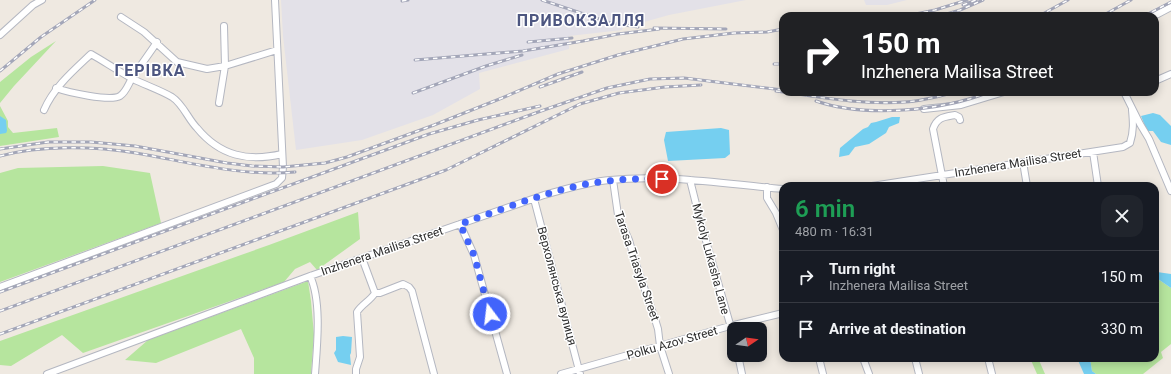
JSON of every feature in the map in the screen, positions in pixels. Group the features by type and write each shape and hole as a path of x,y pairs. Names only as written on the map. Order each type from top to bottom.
{"street":[{"path":"0,35 33,5 42,0"},
{"path":"0,287 276,184 282,178 283,167 275,0"},
{"path":"1159,13 1171,7"},
{"path":"121,17 157,42 177,62 207,69 225,66 277,50"},
{"path":"219,103 225,66 224,26"},
{"path":"56,88 66,92 111,99 119,97 124,93 132,78 157,42"},
{"path":"44,110 49,98 56,88 91,54 132,78 173,98 197,129 219,149 235,155 269,157 282,154"},
{"path":"1159,79 1171,74"},
{"path":"924,109 961,105 991,96"},
{"path":"1127,96 1132,110 1149,139 1171,191"},
{"name":"Inzhenera Mailisa Street","path":"896,182 1123,147 1130,143 1134,125 1132,110"},
{"path":"943,182 933,129 935,123 939,119 955,115 959,117 960,120"},
{"path":"1093,152 1097,182"},
{"path":"1023,162 1026,182"},
{"name":"Inzhenera Mailisa Street","path":"48,374 310,276 576,186 613,180 644,178 690,180 779,188"},
{"name":"Tarasa Triasyla Street","path":"613,180 618,215 629,240 654,316 658,329 660,346 669,374"},
{"name":"Mykoly Lukasha Lane","path":"690,180 696,208 729,322"},
{"path":"767,187 767,198 779,220"},
{"name":"Верхолянська вулиця","path":"534,199 580,372"},
{"path":"460,224 474,255 507,374"},
{"path":"362,258 375,293"},
{"path":"310,276 313,281 315,294 318,333 315,374"},
{"path":"375,293 380,293 403,284 409,287 416,303 434,374"},
{"path":"356,374 360,357 357,312 372,298 375,293"},
{"name":"Polku Azov Street","path":"746,322 779,314"},
{"name":"Polku Azov Street","path":"561,374 580,372 660,346 727,327"},
{"path":"739,362 742,374"},
{"path":"820,362 824,374"},
{"path":"864,362 869,374"},
{"path":"916,362 919,374"},
{"path":"989,362 992,374"}],"shaded area":[{"path":"281,0 746,0 669,15 644,22 624,24 622,30 569,36 569,49 479,73 480,89 433,115 362,140 296,150 283,36"},
{"path":"864,0 907,0 887,5 866,5"}],"green space":[{"path":"56,41 0,103 0,82 31,57"},
{"path":"0,106 8,121 8,127 13,133 57,128 59,137 0,146"},
{"path":"103,166 150,173 161,223 0,282 0,173 18,168"},
{"path":"358,212 360,239 317,270 310,262 295,269 284,282 83,353 62,335 11,366 0,365 0,341"},
{"path":"1159,280 1171,288 1171,344 1161,352 1163,358 1159,361"},
{"path":"308,281 314,335 311,374 254,374 254,358 241,329 156,363 125,360 148,340"},
{"path":"1032,362 1040,362 1045,374 1037,374"},
{"path":"1091,362 1158,362 1143,374 1096,374 1092,371"}],"water":[{"path":"1153,113 1160,115 1171,126 1171,145 1161,142 1153,131 1147,131 1141,116"},
{"path":"0,116 6,120 6,133 0,134"},
{"path":"892,117 900,117 899,123 889,127 886,133 869,144 855,147 849,155 839,157 840,148 863,129 868,127 871,123"},
{"path":"721,128 729,130 730,154 725,158 668,161 664,140 666,132"},
{"path":"1159,272 1171,274 1171,288 1159,280"},
{"path":"336,337 352,337 350,355 351,365 338,362 334,353 336,350"},
{"path":"1079,362 1091,362 1092,371 1096,374 1084,374"}],"railway":[{"path":"0,71 41,37 95,0"},
{"path":"402,1 408,0"},
{"path":"542,0 611,23 638,27"},
{"path":"925,12 967,0"},
{"path":"963,5 976,0"},
{"path":"953,12 983,0"},
{"path":"1046,12 1068,0"},
{"path":"1109,12 1131,0"},
{"path":"1152,12 1171,2"},
{"path":"654,28 726,29"},
{"path":"415,60 523,51 618,34 659,29"},
{"path":"0,149 48,142 91,142 135,146 227,163 252,166 283,167 325,163 347,157 434,125 558,74 618,55 683,39 779,30"},
{"path":"528,42 572,38"},
{"path":"413,93 486,66 522,55"},
{"path":"774,64 779,64"},
{"path":"540,87 582,72"},
{"path":"0,311 607,88 650,79 684,78 779,90"},
{"path":"0,334 446,170 580,104 619,93 665,87 701,85"},
{"path":"812,96 840,100 889,103 918,101 939,96"},
{"path":"816,101 835,106 880,111 927,108 978,96"},
{"path":"0,292 429,134 478,120 540,106"},
{"path":"0,156 16,152 50,148 85,148 136,153 235,171 275,173 295,172"}],"district":[{"name":"ПРИВОКЗАЛЛЯ","path":"581,20"},
{"name":"ГЕРІВКА","path":"150,70"}],"route":[{"path":"490,314 474,255 460,224 544,195 576,186 609,180 644,178 662,179"}]}
